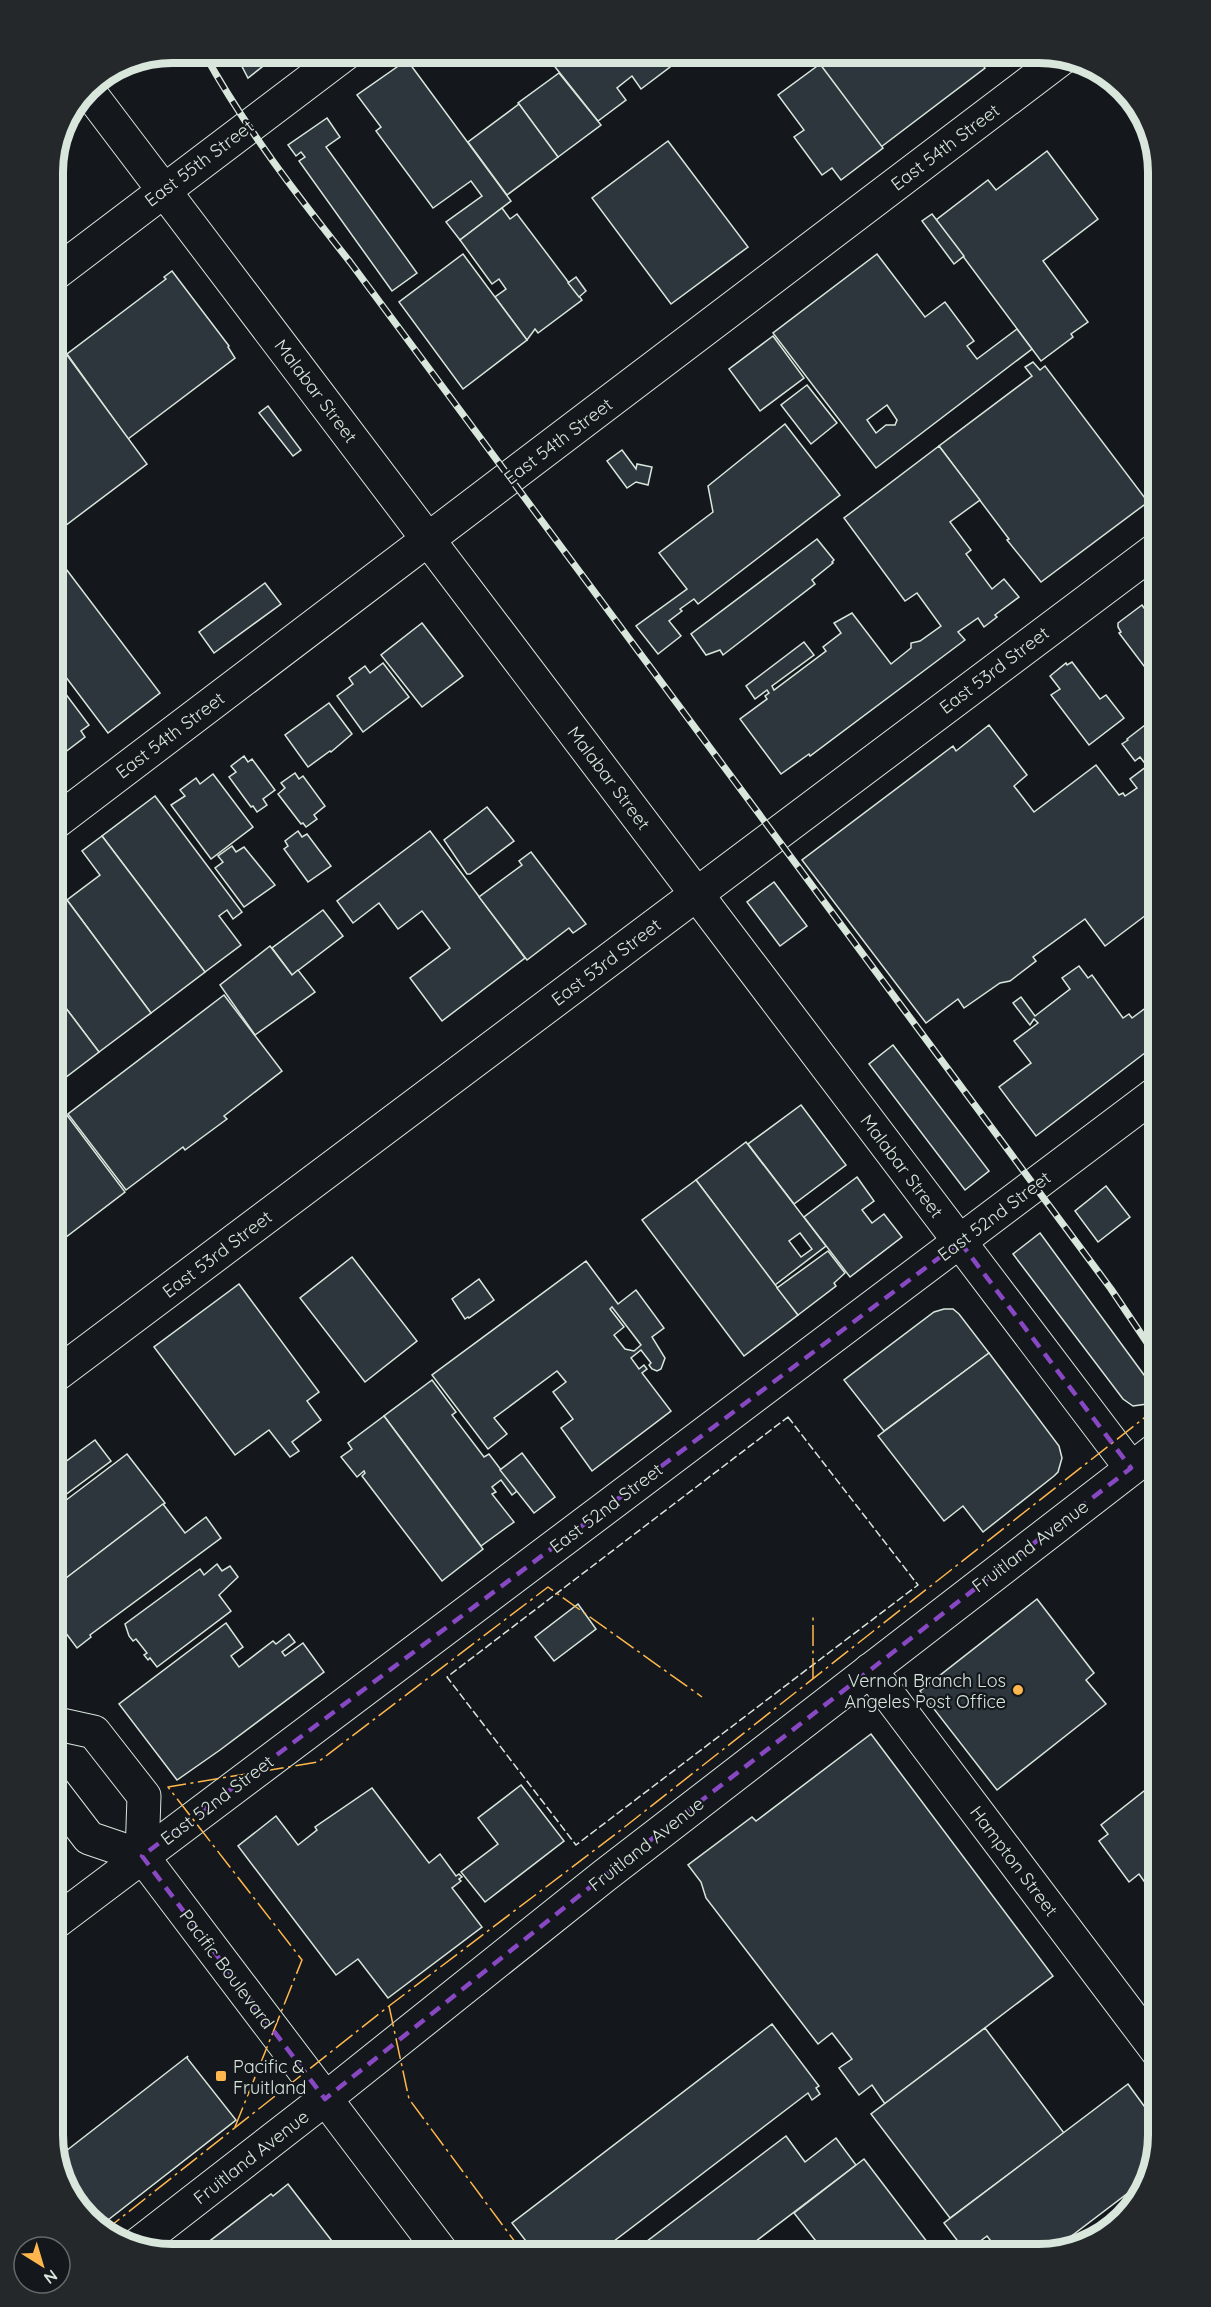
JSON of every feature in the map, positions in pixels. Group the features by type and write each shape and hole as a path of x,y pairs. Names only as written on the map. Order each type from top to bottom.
{"street":[{"name":"East 55th Street","path":"63,267 331,63"},
{"name":"East 54th Street","path":"63,816 1054,64"},
{"name":"Malabar Street","path":"93,97 1131,1468"},
{"name":"East 53rd Street","path":"63,1370 1148,556"},
{"name":"East 52nd Street","path":"63,1916 1148,1100"},
{"name":"Fruitland Avenue","path":"143,2240 325,2099 604,1876 1148,1455"},
{"name":"Hampton Street","path":"870,1670 1148,2039"},
{"path":"63,1725 94,1732 144,1796 142,1856 89,1838 63,1805"},
{"name":"Pacific Boulevard","path":"142,1856 435,2244"}],"highlighted area":[{"path":"960,1242 1131,1468 604,1876 325,2099 142,1856"}],"building":[{"path":"240,63 267,63 248,78"},
{"path":"403,63 409,63 511,201 460,240 446,222 482,196 471,181 433,208 376,131 381,127 357,95"},
{"path":"552,63 667,63 670,67 641,89 632,76 617,88 626,100 598,121"},
{"path":"818,63 981,63 985,68 881,147"},
{"path":"820,64 883,148 841,180 832,168 822,175 794,137 804,130 778,95"},
{"path":"559,73 601,125 558,157 518,103"},
{"path":"519,104 558,157 507,195 468,142"},
{"path":"327,118 340,137 326,147 417,273 392,291 299,161 305,157 301,152 296,156 288,145"},
{"path":"668,141 748,247 671,304 592,198"},
{"path":"1047,151 1098,219 1043,261 1088,322 1071,334 1073,337 1041,361 936,220 988,180 996,190"},
{"path":"502,208 510,219 517,214 582,300 538,333 535,329 527,340 495,297 506,289 499,279 492,284 460,240"},
{"path":"932,214 964,256 954,264 922,221"},
{"path":"463,254 527,340 463,389 399,302"},
{"path":"877,254 925,317 945,302 974,341 967,346 977,359 1017,329 1032,349 876,468 773,333","holes":["887,405 897,420 895,425 886,425 876,433 867,420"]},
{"path":"172,271 229,346 235,358 128,439 67,354 166,279 164,277"},
{"path":"576,277 586,291 579,297 568,283"},
{"path":"773,336 804,378 760,411 729,369"},
{"path":"63,350 147,464 63,527"},
{"path":"1033,362 1040,370 1045,366 1148,502 1041,582 1007,540 1009,539 939,446 1032,376 1025,367"},
{"path":"807,385 837,423 811,444 781,405"},
{"path":"268,406 301,450 293,456 259,413"},
{"path":"785,424 840,495 698,604 694,599 680,609 682,611 669,621 681,636 658,654 636,626 687,589 659,553 713,512 708,486"},
{"path":"939,446 980,500 950,522 971,550 966,554 992,589 1004,579 1019,597 995,615 997,617 984,627 978,618 958,632 965,640 810,756 809,754 781,774 740,719 767,699 765,696 769,693 767,690 755,699 746,686 804,642 814,655 772,686 774,690 826,651 823,647 841,633 834,623 852,613 891,664 911,648 911,643 920,641 941,626 917,593 905,601 844,518"},
{"path":"622,450 636,469 637,464 652,467 648,485 636,482 627,488 607,461"},
{"path":"817,539 834,560 812,580 815,584 723,655 720,650 706,655 691,634"},
{"path":"63,565 160,693 108,733 63,673"},
{"path":"265,583 281,604 214,653 199,632"},
{"path":"1142,605 1148,614 1147,670 1119,633 1121,632 1118,623"},
{"path":"422,623 463,676 422,707 381,655"},
{"path":"1072,662 1100,699 1106,695 1124,718 1089,745 1051,695 1060,689 1050,676 1066,663 1067,665"},
{"path":"383,663 409,697 363,732 337,696 353,684 349,678 365,666 370,673"},
{"path":"63,690 89,725 81,731 85,737 63,754"},
{"path":"329,703 352,734 331,752 308,767 285,735"},
{"path":"1148,723 1148,914 1105,946 1085,919 1033,957 1036,961 1010,981 1000,983 964,1008 958,999 926,1023 802,860 953,746 956,751 989,725 1027,775 1014,786 1034,812 1096,765 1119,795 1123,793 1125,796 1137,788 1130,779 1147,766 1140,757 1135,761 1122,744"},
{"path":"244,756 248,762 252,759 275,790 263,799 267,805 257,812 229,777 236,772 231,766"},
{"path":"295,773 299,779 303,776 325,806 314,815 317,819 306,827 303,823 301,824 278,794 285,788 281,783"},
{"path":"213,774 253,827 211,859 171,805 185,796 180,790 196,778 200,784"},
{"path":"155,796 242,912 233,919 227,910 219,916 241,945 205,972 102,836"},
{"path":"487,807 514,841 467,874 444,840"},
{"path":"298,831 302,837 307,834 331,866 308,882 284,849 288,846 285,841"},
{"path":"430,831 525,958 442,1021 410,978 450,948 422,911 398,929 379,903 353,923 337,901"},
{"path":"102,836 205,972 151,1013 67,900 100,875 82,851"},
{"path":"232,846 236,852 244,847 275,885 244,907 215,868 223,862 218,856"},
{"path":"531,852 586,924 573,933 569,928 527,960 479,897 522,865 519,861"},
{"path":"774,882 807,926 780,946 747,902"},
{"path":"67,900 151,1013 99,1052 63,1004 63,903"},
{"path":"323,910 343,936 292,975 272,948"},
{"path":"270,946 292,975 298,970 315,992 255,1035 220,985"},
{"path":"1079,966 1088,978 1092,975 1123,1018 1129,1014 1132,1018 1148,1006 1148,1051 1036,1136 999,1087 1031,1063 1014,1041 1038,1023 1034,1019 1030,1025 1013,1003 1021,997 1035,1016 1070,989 1062,978"},
{"path":"224,995 282,1071 224,1116 227,1119 185,1150 183,1147 126,1190 68,1114"},
{"path":"63,1004 99,1052 63,1079"},
{"path":"893,1045 989,1171 965,1190 869,1064"},
{"path":"801,1105 846,1165 794,1204 748,1144"},
{"path":"63,1110 125,1192 63,1239"},
{"path":"746,1142 826,1246 775,1285 696,1180","holes":["800,1233 812,1249 801,1257 789,1241"]},
{"path":"857,1177 874,1201 862,1210 872,1223 884,1214 902,1237 850,1277 804,1217"},
{"path":"696,1180 798,1315 744,1356 642,1220"},
{"path":"1106,1186 1130,1217 1098,1242 1075,1211"},
{"path":"1040,1233 1148,1380 1147,1404 1133,1406 1123,1399 1013,1254"},
{"path":"828,1251 845,1273 834,1283 836,1286 798,1315 777,1288"},
{"path":"352,1257 417,1341 365,1382 300,1298"},
{"path":"586,1261 618,1304 636,1290 664,1328 652,1337 665,1358 661,1369 657,1371 652,1369 649,1365 651,1363 641,1350 631,1358 639,1369 644,1365 647,1369 642,1373 671,1411 592,1471 561,1428 573,1419 553,1392 566,1382 557,1371 494,1418 507,1434 488,1449 432,1375","holes":["612,1307 641,1345 634,1351 625,1349 614,1335 624,1327 610,1309"]},
{"path":"479,1279 494,1300 465,1319 452,1299"},
{"path":"239,1284 319,1392 307,1401 321,1420 292,1442 299,1451 290,1457 269,1430 235,1455 154,1347"},
{"path":"953,1309 959,1314 989,1353 884,1431 844,1380 934,1312"},
{"path":"989,1353 1059,1446 1062,1458 1058,1472 1054,1476 983,1532 963,1506 944,1521 878,1436"},
{"path":"432,1380 456,1412 452,1415 484,1457 489,1454 517,1491 512,1495 501,1480 492,1487 496,1492 492,1494 514,1522 481,1546 384,1416"},
{"path":"384,1416 483,1549 442,1581 362,1476 364,1471 357,1477 341,1457 352,1449 348,1443"},
{"path":"95,1440 111,1461 63,1497 63,1464"},
{"path":"522,1453 555,1497 534,1513 500,1470"},
{"path":"127,1454 165,1503 63,1580 63,1502"},
{"path":"163,1504 185,1533 206,1517 221,1538 90,1635 91,1637 77,1648 63,1629 63,1580"},
{"path":"217,1564 222,1571 230,1566 238,1577 219,1595 231,1611 157,1667 150,1658 148,1660 144,1655 147,1653 136,1639 133,1641 129,1636 125,1624 200,1569 204,1575"},
{"path":"1037,1599 1094,1673 1086,1680 1106,1704 997,1790 920,1691"},
{"path":"578,1604 596,1629 554,1661 535,1637"},
{"path":"226,1623 243,1647 231,1656 239,1667 273,1641 276,1644 289,1634 295,1642 282,1652 285,1656 303,1643 324,1672 177,1780 119,1704"},
{"path":"871,1734 1053,1976 885,2104 872,2085 859,2095 839,2068 852,2059 832,2033 818,2044 706,1898 701,1882 688,1865 752,1817 756,1821"},
{"path":"521,1785 564,1841 485,1902 461,1872 498,1844 478,1818"},
{"path":"372,1788 429,1863 440,1854 456,1876 459,1874 462,1877 459,1879 461,1881 452,1888 482,1927 388,1998 358,1959 336,1975 238,1846 276,1816 298,1845 317,1830 315,1827"},
{"path":"1148,1788 1148,1887 1139,1874 1129,1882 1099,1841 1108,1834 1101,1825"},
{"path":"772,2024 819,2086 816,2088 820,2094 812,2100 808,2093 610,2244 528,2244 512,2223"},
{"path":"985,2028 1064,2133 950,2218 871,2114"},
{"path":"188,2056 187,2058 236,2120 106,2222 81,2196 71,2177 64,2152"},
{"path":"1128,2084 1148,2111 1146,2157 1134,2188 1065,2241 1040,2244 993,2244 987,2236 976,2244 960,2244 944,2223"},
{"path":"786,2136 805,2162 836,2138 856,2165 752,2244 643,2244"},
{"path":"864,2159 928,2243 818,2244 794,2213"},
{"path":"288,2184 334,2244 206,2244 271,2194 273,2196"}],"railway":[{"path":"210,63 272,160 1111,1289 1148,1344"}],"fence":[{"path":"788,1417 918,1585 576,1845 447,1677 788,1417"}],"power":[{"path":"111,2226 389,2006 617,1833 1148,1415"},
{"path":"235,2127 302,1960 168,1787 318,1762 548,1587 702,1697"},
{"path":"813,1614 813,1679"},
{"path":"389,2006 409,2099 517,2244"}],"place":[{"name":"Vernon Branch Los Angeles Post Office","path":"1018,1690"},
{"name":"Pacific & Fruitland","path":"221,2076"}]}
